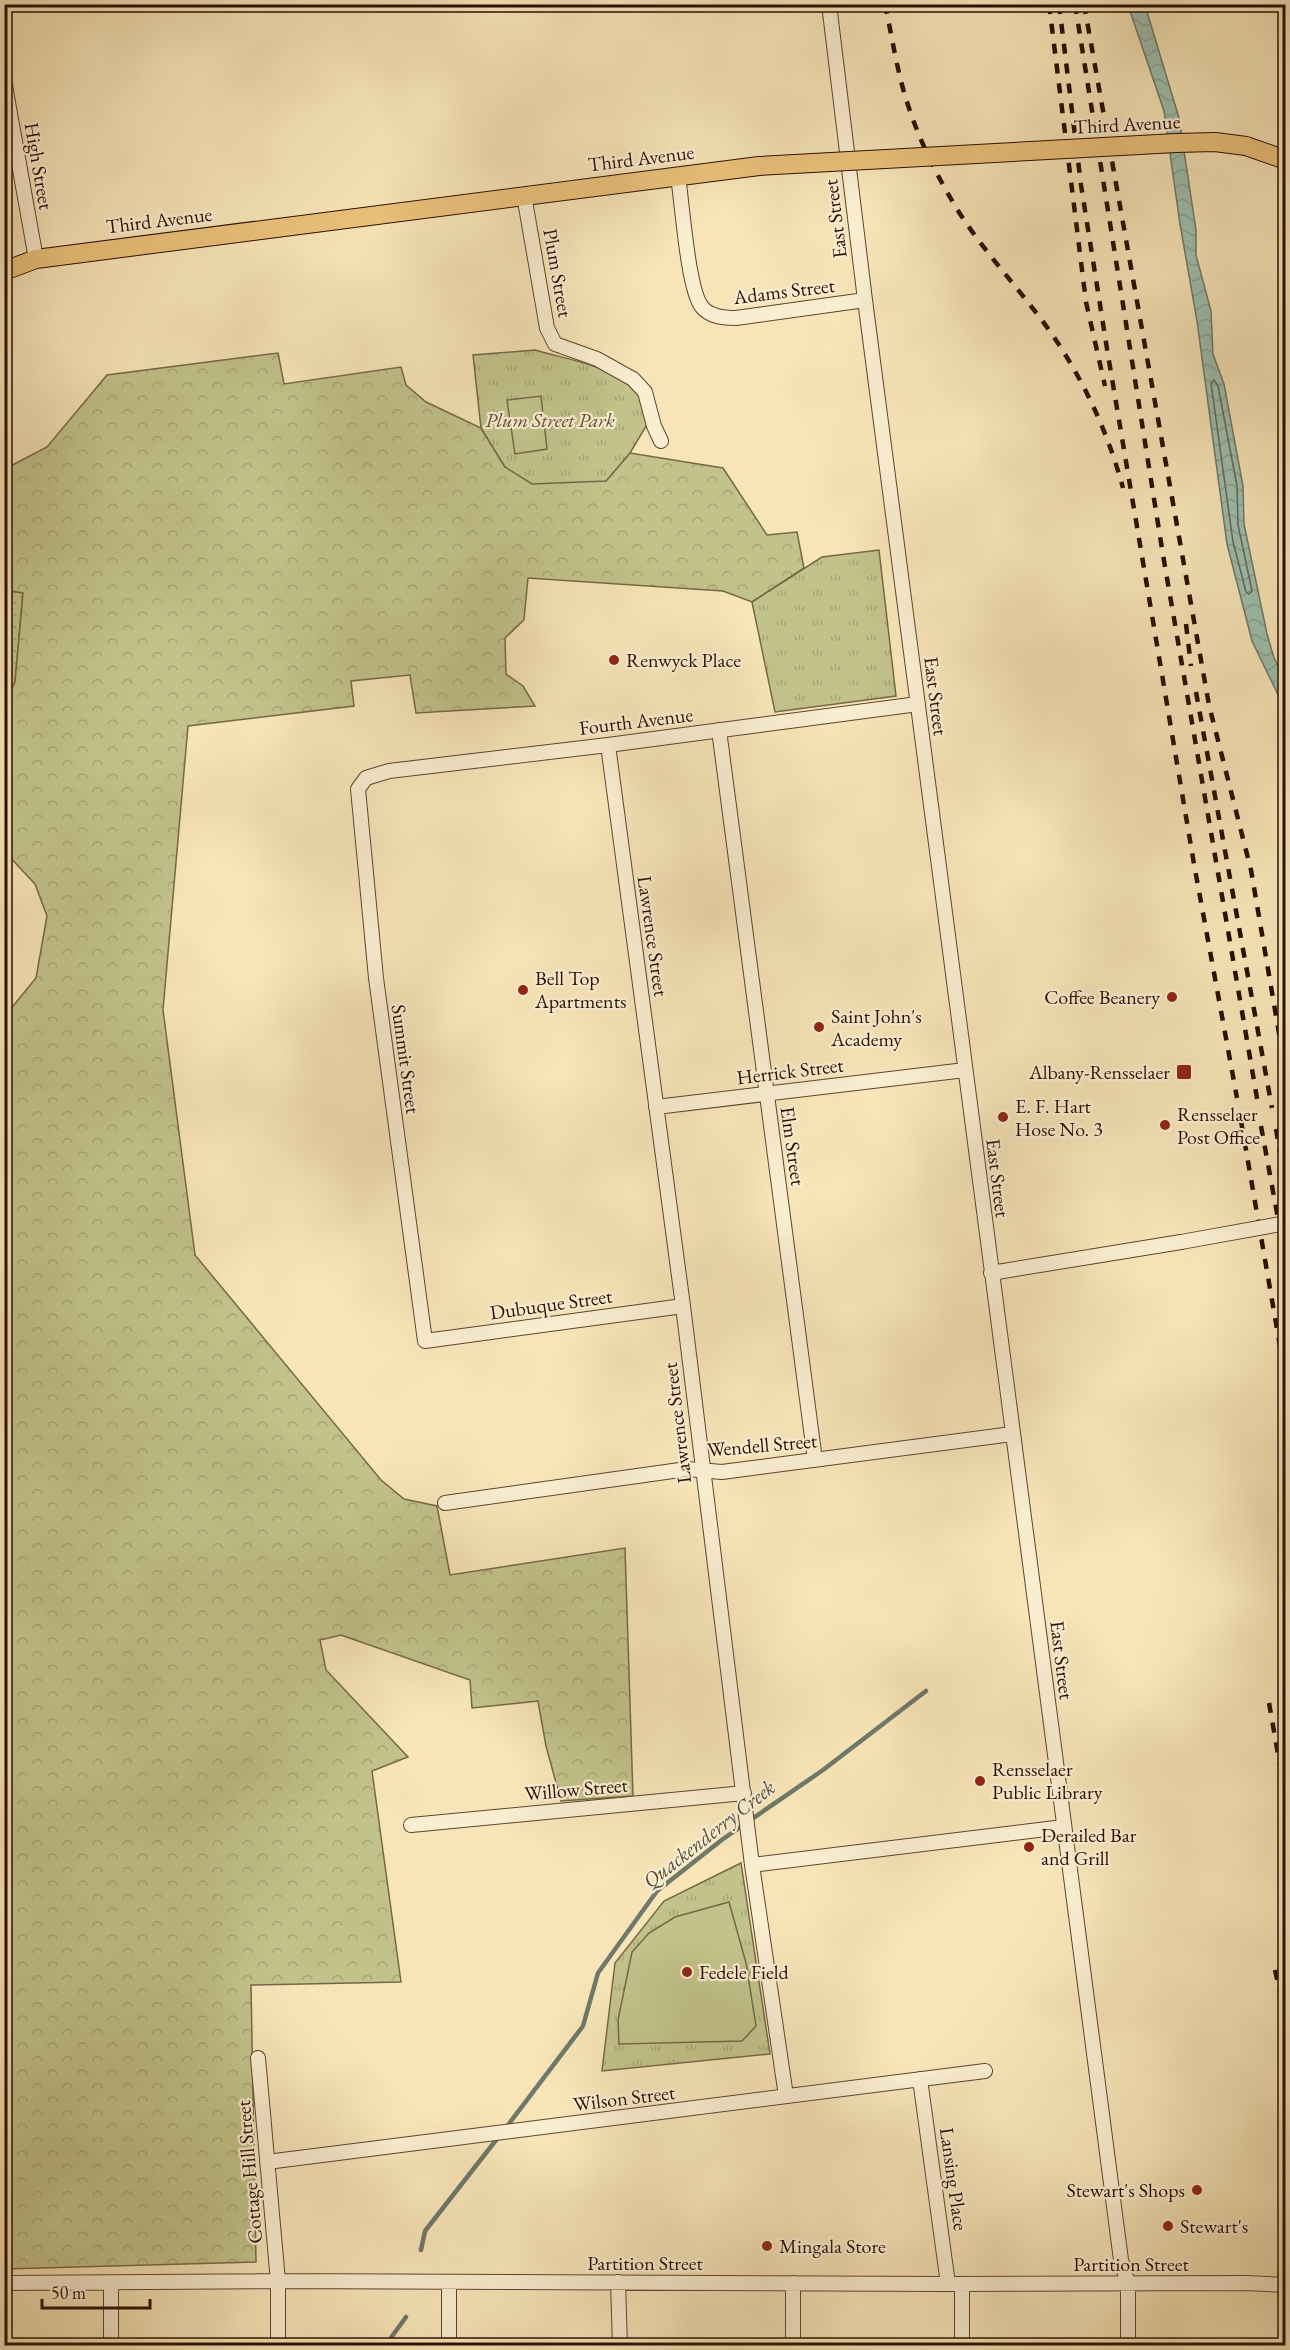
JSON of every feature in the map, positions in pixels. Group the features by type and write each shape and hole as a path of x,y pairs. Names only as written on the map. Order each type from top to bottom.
{"main road":[{"name":"Third Avenue","path":"4,271 36,259 759,166 1215,142 1246,146 1286,160"}],"street":[{"name":"East Street","path":"829,4 865,300 1063,1827 1120,2260 1128,2284 1128,2346"},
{"name":"High Street","path":"4,80 36,259"},
{"name":"Adams Street","path":"678,176 692,280 698,300 708,312 726,318 736,318 865,300"},
{"name":"Plum Street","path":"524,195 547,328 551,338 555,344 597,359 633,379 645,392 654,426 661,441"},
{"name":"Fourth Avenue","path":"361,783 372,776 389,771 918,704"},
{"name":"Elm Street","path":"719,730 815,1460"},
{"name":"Lawrence Street","path":"608,745 683,1306 752,1864 786,2097"},
{"name":"Summit Street","path":"361,783 358,789 358,806 375,978 425,1341"},
{"name":"Herrick Street","path":"656,1107 965,1070"},
{"path":"991,1273 1286,1223"},
{"name":"Dubuque Street","path":"425,1341 683,1306"},
{"name":"Wendell Street","path":"445,1503 687,1469 722,1472 1012,1434"},
{"name":"Willow Street","path":"411,1825 745,1800"},
{"path":"752,1864 1063,1827"},
{"name":"Cottage Hill Street","path":"258,2058 278,2281 278,2346"},
{"name":"Wilson Street","path":"267,2162 986,2071"},
{"name":"Lansing Place","path":"920,2079 955,2284 962,2346"},
{"name":"Partition Street","path":"4,2283 278,2281 1246,2283 1286,2285"},
{"path":"449,2282 449,2346"},
{"path":"618,2282 620,2346"},
{"path":"111,2283 111,2346"},
{"path":"793,2283 793,2346"}],"green space":[{"name":"Plum Street Park","path":"535,350 609,372 633,386 641,396 648,423 630,453 606,481 532,484 505,467 481,428 473,355"},
{"path":"278,353 284,384 401,367 406,385 426,402 481,428 505,467 606,481 630,453 723,468 767,535 797,532 804,568 752,602 723,591 528,578 524,620 505,638 506,674 523,686 535,706 416,713 410,675 351,681 354,706 188,726 163,1010 195,1255 381,1480 404,1499 437,1506 450,1575 625,1548 633,1796 561,1801 546,1746 538,1701 472,1708 470,1680 341,1635 320,1640 326,1670 408,1757 372,1771 401,1982 251,1985 256,2262 5,2269 4,1017 36,978 47,916 35,884 5,852 5,704 15,682 23,593 5,590 5,469 47,447 107,375"},
{"path":"541,396 547,449 515,454 507,400"},
{"path":"879,550 896,696 775,712 752,602 822,557"},
{"path":"5,590 23,593 15,682 5,704"},
{"name":"Fedele Field","path":"741,1863 770,2054 602,2071 615,1963 664,1901"},
{"name":"Fedele Field","path":"729,1902 746,1963 756,2026 742,2041 619,2044 618,2020 632,1952 649,1933 675,1917"}],"water":[{"path":"1128,5 1145,5 1179,118 1196,230 1196,255 1211,311 1213,354 1224,384 1243,486 1244,524 1267,634 1274,658 1285,678 1285,709 1252,641 1227,544 1197,321 1164,111"}],"waterway":[{"name":"Quackenderry Creek","path":"505,2129 583,2026 598,1973 657,1891 723,1839 823,1770 926,1691"},
{"name":"Quackenderry Creek","path":"421,2250 425,2231 500,2135"},
{"name":"Quackenderry Creek","path":"385,2346 406,2317"}],"railway":[{"path":"885,4 903,90 929,157 969,227 1038,315 1073,367 1098,418 1123,488"},
{"path":"1049,4 1086,302 1105,386"},
{"path":"1059,4 1081,185 1108,355 1194,864 1237,1098"},
{"path":"1075,4 1163,555 1258,1104"},
{"path":"1084,4 1209,705 1251,870 1286,1074"},
{"path":"1186,624 1191,666"},
{"path":"1196,692 1272,1108"},
{"path":"1241,1121 1286,1381"},
{"path":"1261,1126 1286,1262"},
{"path":"1276,1129 1286,1186"},
{"path":"1269,1703 1286,1799"},
{"path":"1275,1970 1286,2018"}],"place":[{"name":"Renwyck Place","path":"614,660"},
{"name":"Bell Top Apartments","path":"523,990"},
{"name":"Coffee Beanery","path":"1172,997"},
{"name":"Saint John's Academy","path":"819,1027"},
{"name":"Albany-Rensselaer","path":"1184,1072"},
{"name":"E. F. Hart Hose No. 3","path":"1003,1117"},
{"name":"Rensselaer Post Office","path":"1165,1125"},
{"name":"Rensselaer Public Library","path":"980,1781"},
{"name":"Derailed Bar and Grill","path":"1029,1847"},
{"name":"Fedele Field","path":"687,1972"},
{"name":"Stewart's Shops","path":"1197,2190"},
{"name":"Stewart's","path":"1168,2226"},
{"name":"Mingala Store","path":"767,2246"}]}
